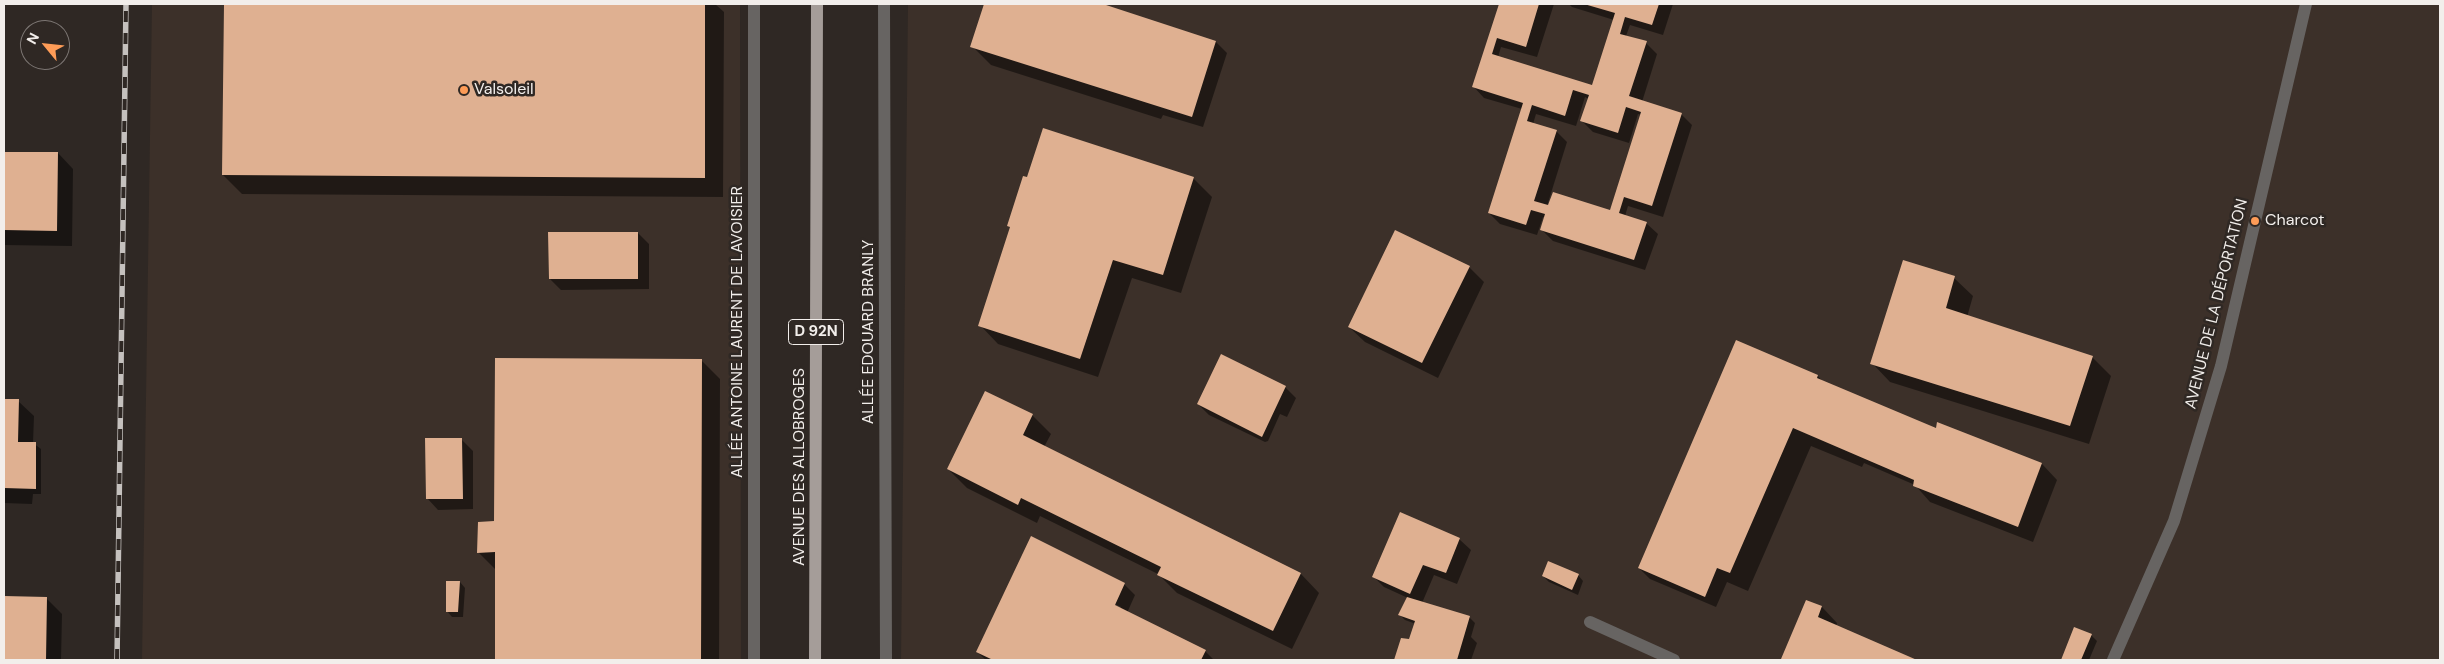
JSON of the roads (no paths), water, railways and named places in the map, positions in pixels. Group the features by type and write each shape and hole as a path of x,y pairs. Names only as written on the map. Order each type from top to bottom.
{"main road":[{"name":"AVENUE DES ALLOBROGES","path":"815,660 817,4"}],"street":[{"name":"ALLÉE ANTOINE LAURENT DE LAVOISIER","path":"754,4 754,660"},
{"name":"ALLÉE EDOUARD BRANLY","path":"884,4 886,660"},
{"name":"AVENUE DE LA DÉPORTATION","path":"2113,660 2174,521 2222,366 2306,4"},
{"path":"1590,622 1674,660"}],"railway":[{"path":"117,660 126,4"}],"place":[{"name":"Valsoleil","path":"464,90"},
{"name":"Charcot","path":"2255,221"}]}
